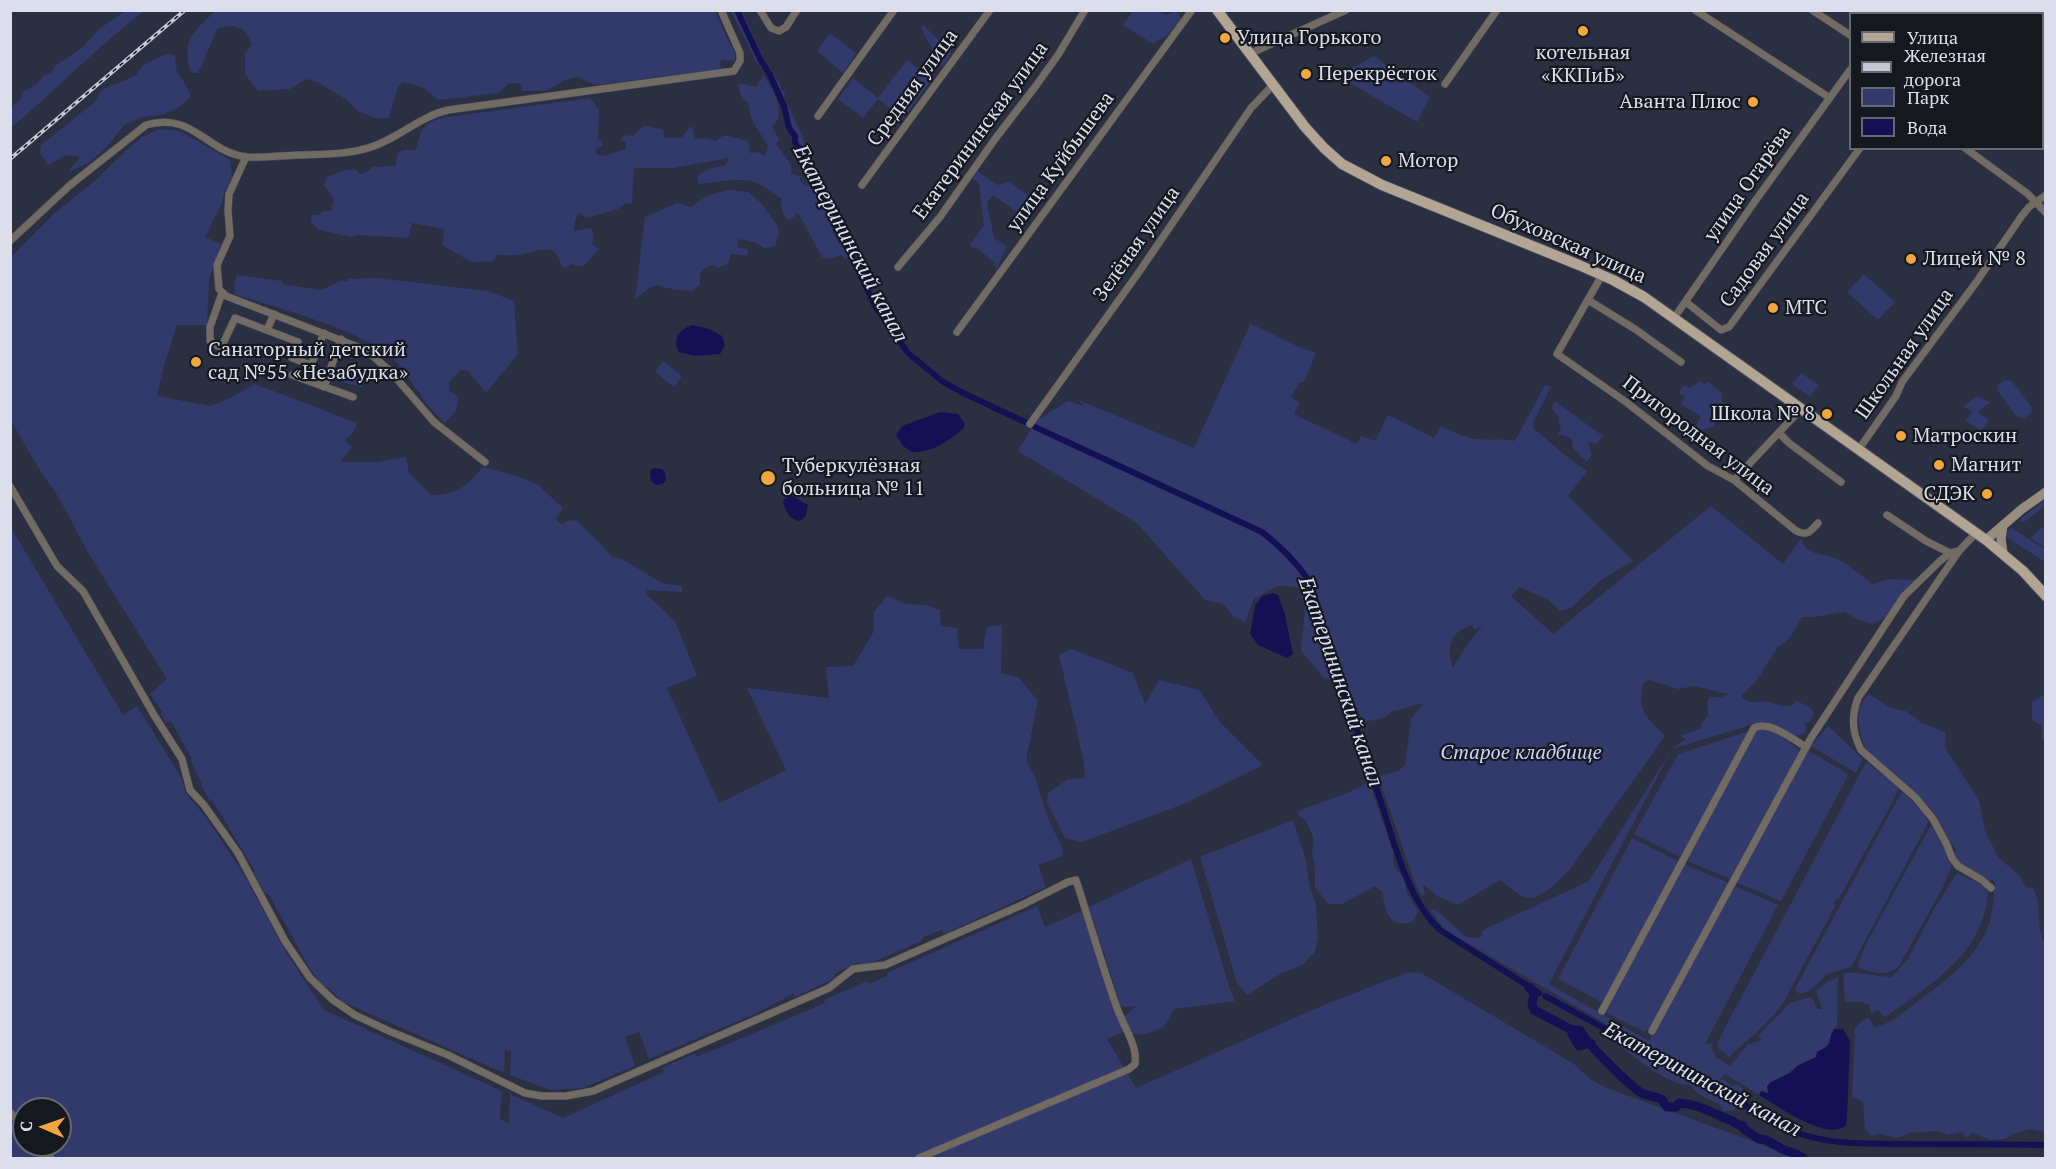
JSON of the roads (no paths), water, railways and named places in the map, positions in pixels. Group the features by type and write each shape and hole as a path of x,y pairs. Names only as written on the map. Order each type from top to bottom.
{"main road":[{"name":"Обуховская улица","path":"1217,10 1316,140 1350,169 1382,185 1602,275 1630,289 1802,408 1986,540 2046,596"}],"street":[{"path":"10,241 69,186 146,125 160,121 186,126 234,154 246,157 358,151 386,141 428,116 448,110 729,73 738,67 740,53 721,10"},
{"path":"760,10 767,23 776,30 784,29 797,10"},
{"path":"818,116 894,10"},
{"name":"Средняя улица","path":"862,185 990,10"},
{"name":"Екатерининская улица","path":"898,267 940,216 1035,87 1058,55 1085,10"},
{"path":"1249,54 1346,10"},
{"path":"1445,84 1497,10"},
{"path":"1695,10 1830,98"},
{"path":"1812,10 1849,34"},
{"name":"улица Куйбышева","path":"957,332 1188,12"},
{"name":"улица Огарёва","path":"1674,318 1753,204 1849,73"},
{"name":"Зелёная улица","path":"1030,424 1146,262 1251,108 1273,85"},
{"name":"Садовая улица","path":"1686,302 1721,330 1729,327 1859,150"},
{"path":"1968,150 2036,201 2046,213"},
{"path":"246,157 229,194 230,236 216,265 217,284 222,293 341,339 374,356 391,372 434,422 485,462"},
{"name":"Школьная улица","path":"1859,449 1896,396 1902,382 1975,284 2021,217 2036,201 2046,195"},
{"path":"1602,275 1588,300 1635,329 1681,362"},
{"path":"222,293 210,327 210,341 221,348 235,318 298,342 292,358 311,365 324,333"},
{"name":"Пригородная улица","path":"1588,300 1557,354 1626,402 1708,466 1734,480 1801,533 1808,534 1818,523"},
{"path":"267,330 273,314"},
{"path":"324,387 341,339"},
{"path":"292,375 353,397"},
{"path":"1734,480 1802,408"},
{"path":"1779,433 1841,482"},
{"path":"10,486 57,566 83,591 182,759 190,790 204,805 238,853 285,940 310,978 333,1000 355,1015 448,1055 525,1093 566,1096 593,1091 829,988 853,969 885,964 1076,880 1117,1010 1134,1050 1135,1064 1129,1069 919,1158"},
{"path":"1986,540 2046,492"},
{"path":"1887,514 1950,553"},
{"path":"1991,888 1958,866 1933,819 1916,798 1861,750 1852,724 1853,710 1858,698 1959,551 1974,532 2003,525"},
{"path":"2003,525 2001,539 2003,554"},
{"path":"1652,1031 1806,747 1904,596 1950,553 1959,551"},
{"path":"1602,1011 1754,728 1765,725 1806,747"}],"water":[{"path":"693,325 709,329 722,336 725,345 720,354 695,356 679,352 676,343 678,335"},
{"path":"940,412 958,414 965,424 964,428 946,442 933,448 912,452 903,446 896,435 902,426"},
{"path":"653,468 662,469 665,473 666,480 663,484 656,485 651,481 650,472"},
{"path":"791,495 808,505 806,516 800,521 790,517 785,507 783,500"},
{"path":"1273,593 1278,595 1285,614 1293,654 1287,658 1258,645 1250,634 1255,606 1262,596"},
{"path":"1834,1029 1843,1029 1850,1041 1847,1119 1846,1126 1826,1129 1789,1114 1759,1095 1761,1091 1768,1093 1767,1086 1771,1082 1816,1057 1817,1052 1830,1043"}],"waterway":[{"name":"Екатерининский канал","path":"737,10 784,106 789,128 795,136 795,143 806,157 828,202 836,213 841,234 875,306 908,353 942,381 1025,422"},
{"name":"Екатерининский канал","path":"1035,427 1262,532 1294,561 1310,582 1396,851 1419,902 1440,930 1539,993"},
{"path":"1529,987 1534,993 1532,1005 1534,1010 1572,1030 1580,1030 1607,1062 1640,1092 1660,1099 1667,1107 1676,1107 1679,1103 1705,1109 1743,1126 1759,1139 1766,1140 1803,1158"},
{"name":"Екатерининский канал","path":"1545,996 1795,1132 1837,1142 2046,1145"},
{"path":"1572,1030 1579,1046 1591,1043"}],"railway":[{"path":"10,159 185,10"}],"place":[{"name":"котельная «ККПиБ»","path":"1583,31"},
{"name":"Улица Горького","path":"1225,38"},
{"name":"Перекрёсток","path":"1306,74"},
{"name":"Аванта Плюс","path":"1753,102"},
{"name":"Мотор","path":"1386,161"},
{"name":"Лицей № 8","path":"1911,259"},
{"name":"МТС","path":"1773,308"},
{"name":"Санаторный детский сад №55 «Незабудка»","path":"196,362"},
{"name":"Школа № 8","path":"1827,414"},
{"name":"Матроскин","path":"1901,436"},
{"name":"Магнит","path":"1939,465"},
{"name":"Туберкулёзная больница № 11","path":"768,478"},
{"name":"СДЭК","path":"1987,494"}],"park label":[{"name":"Старое кладбище","path":"1521,753"}]}
